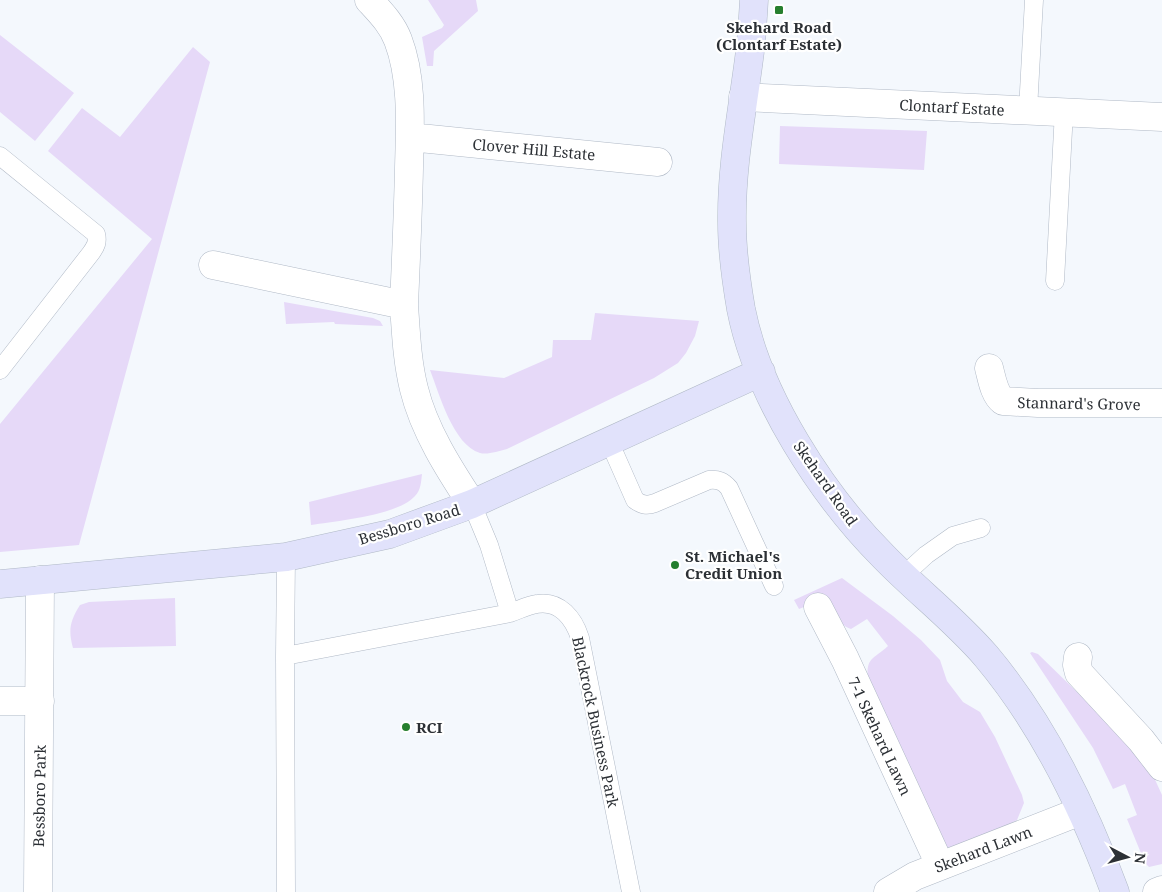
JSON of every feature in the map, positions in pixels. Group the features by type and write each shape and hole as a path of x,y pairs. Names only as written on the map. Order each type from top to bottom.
{"main road":[{"name":"Skehard Road","path":"754,0 750,50 735,155 732,222 735,266 741,309 761,372 776,405 814,470 859,531 903,576 963,631 986,656 1011,689 1071,787 1115,892"},
{"name":"Bessboro Road","path":"0,584 286,557 390,534 472,504 761,372"}],"street":[{"path":"369,0 387,19 397,38 404,59 409,98 410,137 404,305 409,364 415,393 440,452 472,504"},
{"name":"Clontarf Estate","path":"743,97 1162,117"},
{"name":"Clover Hill Estate","path":"410,137 658,162"},
{"path":"213,266 404,305"},
{"name":"Stannard's Grove","path":"989,368 999,398 1003,401 1038,403 1162,403"},
{"name":"Bessboro Park","path":"38,892 40,580"},
{"name":"7-1 Skehard Lawn","path":"818,608 845,659 940,865"},
{"path":"1078,656 1077,665 1079,673 1141,740 1162,767"},
{"path":"0,701 40,701"},
{"name":"Skehard Lawn","path":"888,892 915,876 940,865 1081,811"},
{"path":"1157,892 1162,890"}],"lane":[{"path":"1028,110 1034,0"},
{"path":"1055,281 1064,111"},
{"path":"0,156 96,234 97,240 96,246 91,253 0,370"},
{"path":"609,441 635,500 641,504 655,503 708,480 716,479 724,482 729,488 774,586"},
{"path":"472,504 489,545 510,613"},
{"path":"903,576 926,555 954,536 981,528"},
{"path":"286,557 286,892"},
{"name":"Blackrock Business Park","path":"285,656 510,613 538,603 552,605 565,612 575,624 583,651 632,892"}],"shaded area":[{"path":"428,0 476,0 478,11 434,51 433,66 427,66 422,37 442,28 444,25"},
{"path":"0,35 74,93 35,141 0,112"},
{"path":"193,47 210,62 79,545 0,552 0,424 152,239 48,151 82,108 120,137"},
{"path":"780,126 927,131 924,170 779,164"},
{"path":"284,302 373,318 380,321 383,326 335,324 334,322 286,324"},
{"path":"595,313 699,321 695,336 686,353 678,363 654,378 507,449 480,453 470,448 462,440 448,417 430,370 504,378 552,357 553,340 591,340"},
{"path":"422,474 417,494 407,503 367,516 311,525 309,502"},
{"path":"842,578 893,616 921,640 940,660 947,681 963,702 980,712 995,737 1022,795 1024,803 1017,820 979,839 945,851 868,684 870,661 888,646 867,619 851,629 841,623 826,606 818,603 799,609 794,600"},
{"path":"175,598 176,646 73,648 71,626 80,605 89,602"},
{"path":"1030,653 1038,654 1114,728 1152,773 1162,795 1162,864 1149,867 1145,863 1127,819 1137,815 1125,784 1113,789 1093,748"}],"place":[{"name":"Skehard Road (Clontarf Estate)","path":"779,10"},
{"name":"St. Michael's Credit Union","path":"675,565"},
{"name":"RCI","path":"406,727"}]}
